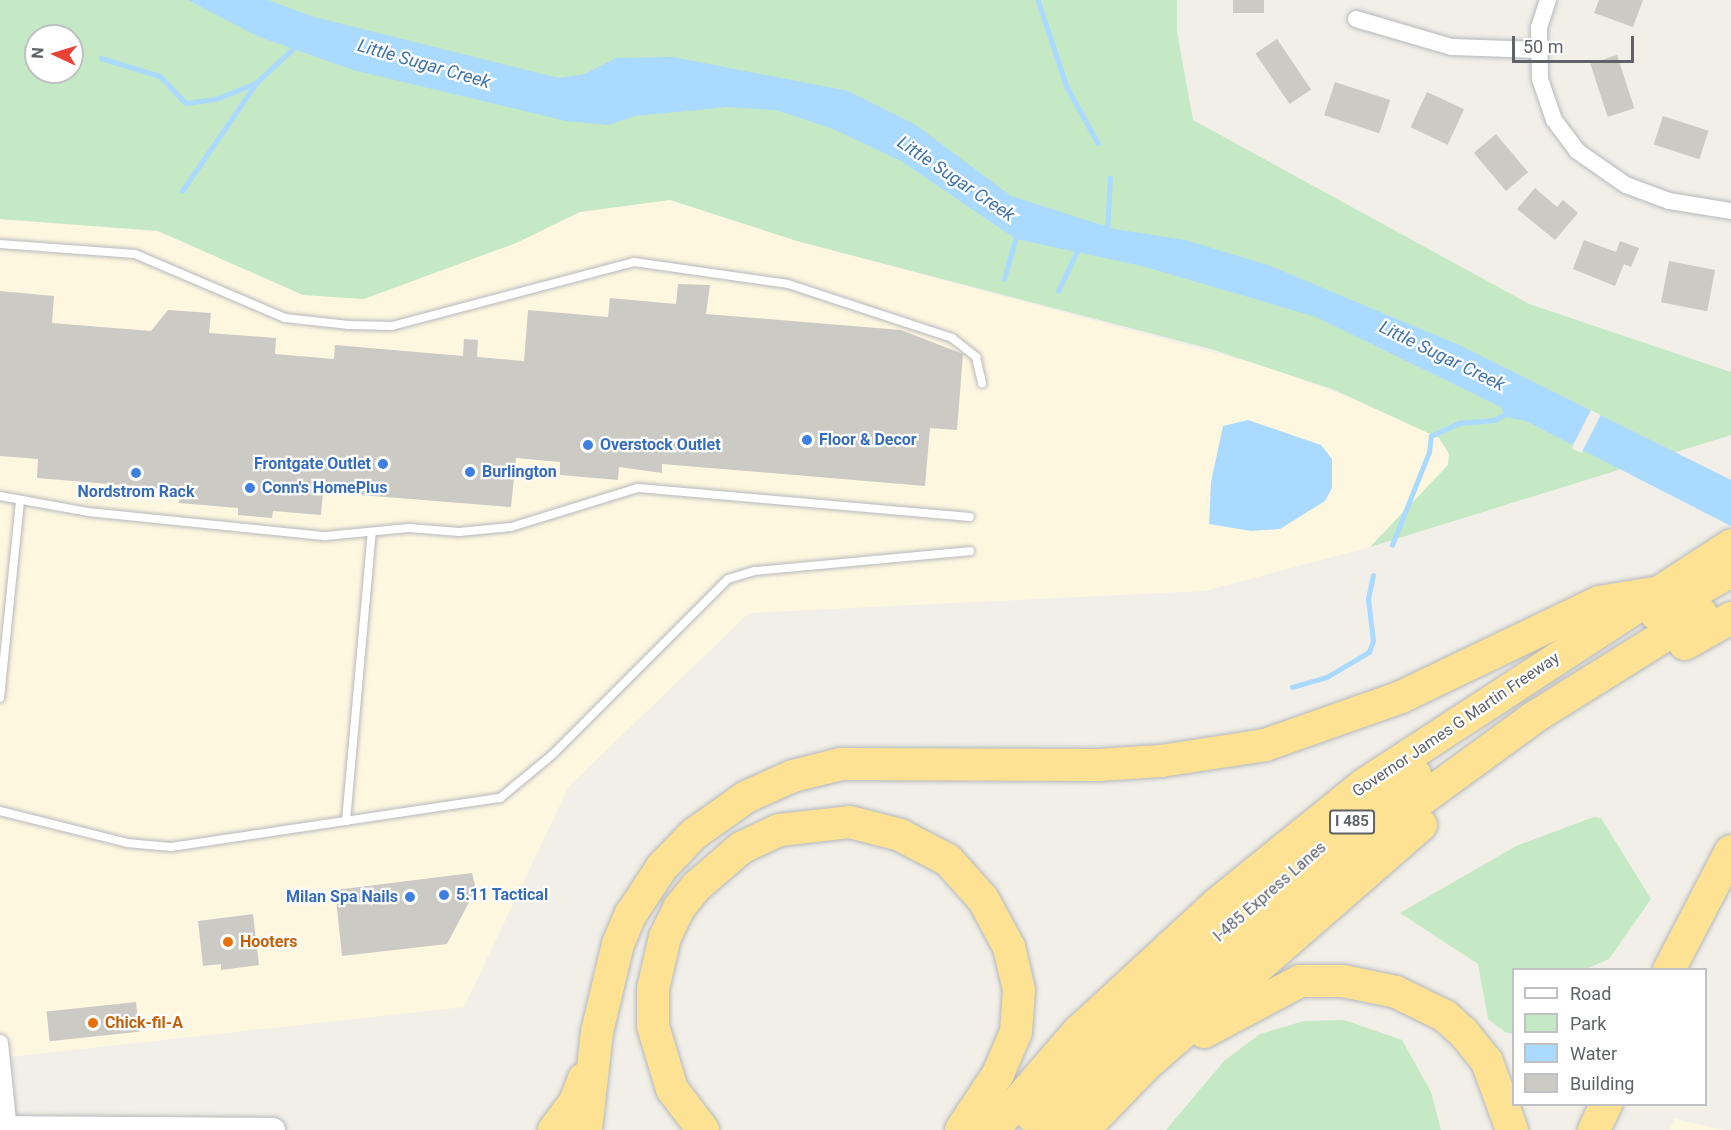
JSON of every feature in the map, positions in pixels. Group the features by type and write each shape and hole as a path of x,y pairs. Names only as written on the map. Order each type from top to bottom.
{"highway":[{"name":"Governor James G Martin Freeway","path":"993,1130 1078,1032 1218,903 1365,784 1654,593 1724,558"},
{"name":"I-485 Express Lanes","path":"1018,1130 1199,952 1386,796 1607,643 1724,558"},
{"path":"586,1130 595,1050 618,944 645,891 694,834 729,806 783,780 864,762 1098,765 1161,761 1265,745 1401,697 1599,602 1654,593"},
{"name":"I-485 Express Lanes","path":"1051,1130 1165,1014 1366,840 1533,718 1731,596"},
{"name":"I 485","path":"1083,1130 1146,1065 1401,840 1543,734 1731,618"},
{"path":"703,1130 672,1089 653,1026 653,988 665,937 679,908 697,886 741,848 779,831 850,822 900,835 948,860 983,899 1009,947 1019,990 1016,1032 998,1074 961,1130"},
{"path":"1670,968 1731,851"},
{"path":"1146,1065 1272,993 1300,981 1373,985 1419,1001 1463,1032 1487,1062 1512,1130"},
{"path":"554,1130 575,1102 595,1050"},
{"path":"1594,1130 1605,1106"}],"main road":[{"path":"6,1128 273,1130"}],"street":[{"path":"1548,0 1538,50 1540,79 1554,120 1595,167 1669,201 1731,212"},
{"path":"1356,19 1452,47 1538,50"},
{"path":"0,1043 6,1128"}],"lane":[{"path":"0,244 135,254 285,318 349,325 392,326 634,262 788,284 952,338 976,357 982,383"},
{"path":"0,496 20,501 326,536 511,527 606,494 638,488 970,517"},
{"path":"0,698 20,501"},
{"path":"346,821 372,532"},
{"path":"0,811 127,843 171,847 500,798 552,755 728,579 755,571 970,551"}],"shaded area":[{"path":"670,200 797,241 1260,365 1377,407 1439,438 1449,454 1448,465 1370,547 1204,591 749,613 569,786 464,1007 0,1058 0,219 158,231 303,295 516,243 580,212 606,205"},
{"path":"1675,1118 1685,1121 1724,1130 1669,1130"}],"green space":[{"path":"0,0 1177,0 1177,32 1193,120 1529,304 1731,372 1731,435 1370,547 1448,465 1449,454 1439,438 1332,389 1211,349 797,241 670,200 580,212 516,243 364,299 303,295 158,231 0,219"},
{"path":"1594,817 1601,818 1651,899 1609,959 1588,968 1512,968 1512,1034 1505,1032 1488,1019 1478,964 1400,913 1516,846"},
{"path":"1344,1020 1402,1040 1431,1092 1441,1130 1166,1130 1224,1061 1260,1034 1304,1021"}],"water":[{"name":"Little Sugar Creek","path":"188,0 268,0 314,17 558,78 585,74 616,58 673,57 848,91 916,125 1011,196 1114,229 1185,240 1268,265 1459,345 1731,480 1731,526 1526,421 1506,417 1501,407 1316,317 1142,266 1016,239 901,161 833,129 776,110 727,107 635,116 608,125 566,121 353,70 257,36"},
{"path":"1248,420 1321,445 1332,459 1332,488 1325,501 1280,529 1251,531 1209,524 1211,482 1223,426"}],"pier":[{"path":"1591,410 1601,415 1581,453 1571,448"}],"building":[{"path":"1233,0 1264,0 1264,13 1233,13"},
{"path":"1599,0 1643,0 1633,27 1594,13"},
{"path":"1277,39 1311,90 1290,104 1255,54"},
{"path":"1617,55 1634,108 1608,117 1590,64"},
{"path":"1335,82 1390,100 1379,133 1324,115"},
{"path":"1427,92 1464,109 1448,145 1411,127"},
{"path":"1663,116 1709,131 1699,159 1654,145"},
{"path":"1496,134 1528,172 1506,191 1474,153"},
{"path":"1535,188 1557,207 1563,200 1578,213 1555,240 1517,209"},
{"path":"1584,240 1616,252 1620,241 1639,248 1631,267 1624,264 1615,286 1573,269"},
{"path":"1669,261 1715,270 1707,311 1661,302"},
{"path":"678,284 710,285 706,314 901,330 963,354 957,430 930,428 925,486 662,464 662,473 619,467 618,480 560,475 560,462 516,458 511,507 323,492 321,515 273,511 272,518 238,515 238,508 179,503 180,490 37,478 38,459 0,456 0,291 54,296 52,323 151,331 168,310 211,313 209,333 276,338 275,354 334,359 335,345 463,356 464,339 478,340 477,357 524,361 528,310 608,317 610,298 676,304"},
{"path":"472,873 476,889 447,944 342,956 335,890"},
{"name":"Hooters","path":"253,914 259,965 221,970 221,964 203,966 198,921"},
{"name":"Chick-fil-A","path":"136,1002 139,1032 50,1041 46,1011"}],"waterway":[{"path":"1038,0 1067,87 1098,143"},
{"path":"182,191 257,82 296,46"},
{"path":"101,58 160,76 186,103 216,99 256,83"},
{"path":"1107,231 1110,178"},
{"path":"1004,279 1017,233"},
{"path":"1058,291 1077,251"},
{"path":"1392,545 1429,452 1431,436 1459,423 1494,420 1508,413"},
{"path":"1292,687 1327,677 1369,652 1373,641 1368,599 1373,576"}],"place":[{"name":"Floor & Decor","path":"807,440"},
{"name":"Overstock Outlet","path":"588,445"},
{"name":"Frontgate Outlet","path":"383,464"},
{"name":"Burlington","path":"470,472"},
{"name":"Nordstrom Rack","path":"136,473"},
{"name":"Conn's HomePlus","path":"250,488"},
{"name":"5.11 Tactical","path":"444,895"},
{"name":"Milan Spa Nails","path":"410,897"},
{"name":"Hooters","path":"228,942"},
{"name":"Chick-fil-A","path":"93,1023"}]}
